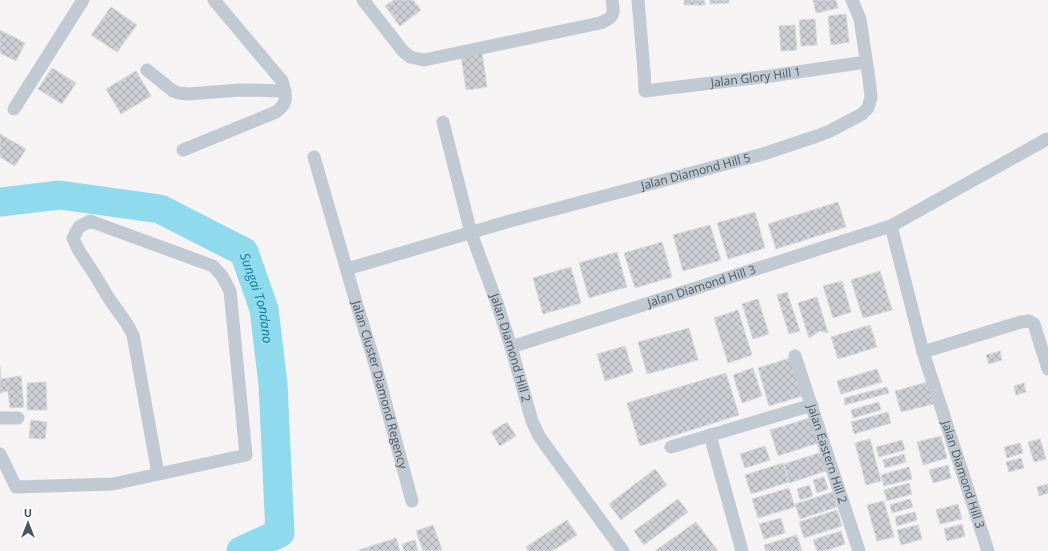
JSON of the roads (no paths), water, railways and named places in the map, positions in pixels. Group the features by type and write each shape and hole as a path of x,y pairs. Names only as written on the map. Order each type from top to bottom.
{"street":[{"path":"14,109 83,0"},
{"path":"183,150 276,112 282,107 285,100 285,90 282,81 214,0"},
{"path":"364,0 403,51 410,57 424,60 600,23 612,16 612,0"},
{"name":"Jalan Glory Hill 1","path":"638,0 645,91 770,76 866,62"},
{"name":"Jalan Diamond Hill 5","path":"471,234 796,144 830,131 862,114 868,108 871,97 860,19 852,0"},
{"path":"147,70 173,91 179,93 188,94 239,90 285,90"},
{"name":"Jalan Diamond Hill 2","path":"443,122 471,234 512,346 532,421 539,436 623,551"},
{"name":"Jalan Diamond Hill 3","path":"512,346 891,226 1047,139"},
{"name":"Jalan Cluster Diamond Regency","path":"314,156 375,364 412,501"},
{"path":"0,454 16,486 113,484 246,455 230,292 222,276 213,266 90,221 79,226 73,238 79,251 133,335 158,474"},
{"name":"Jalan Diamond Hill 3","path":"891,226 923,352 988,551"},
{"path":"347,269 471,234"},
{"path":"923,352 1021,322 1029,321 1034,324 1048,369"},
{"name":"Jalan Eastern Hill 2","path":"795,356 858,551"},
{"path":"671,447 812,405"},
{"path":"0,418 18,418"},
{"path":"710,435 742,551"}],"waterway":[{"name":"Sungai Tondano","path":"0,202 60,195 160,209 244,252 264,309 273,384 280,533 241,551"}]}
